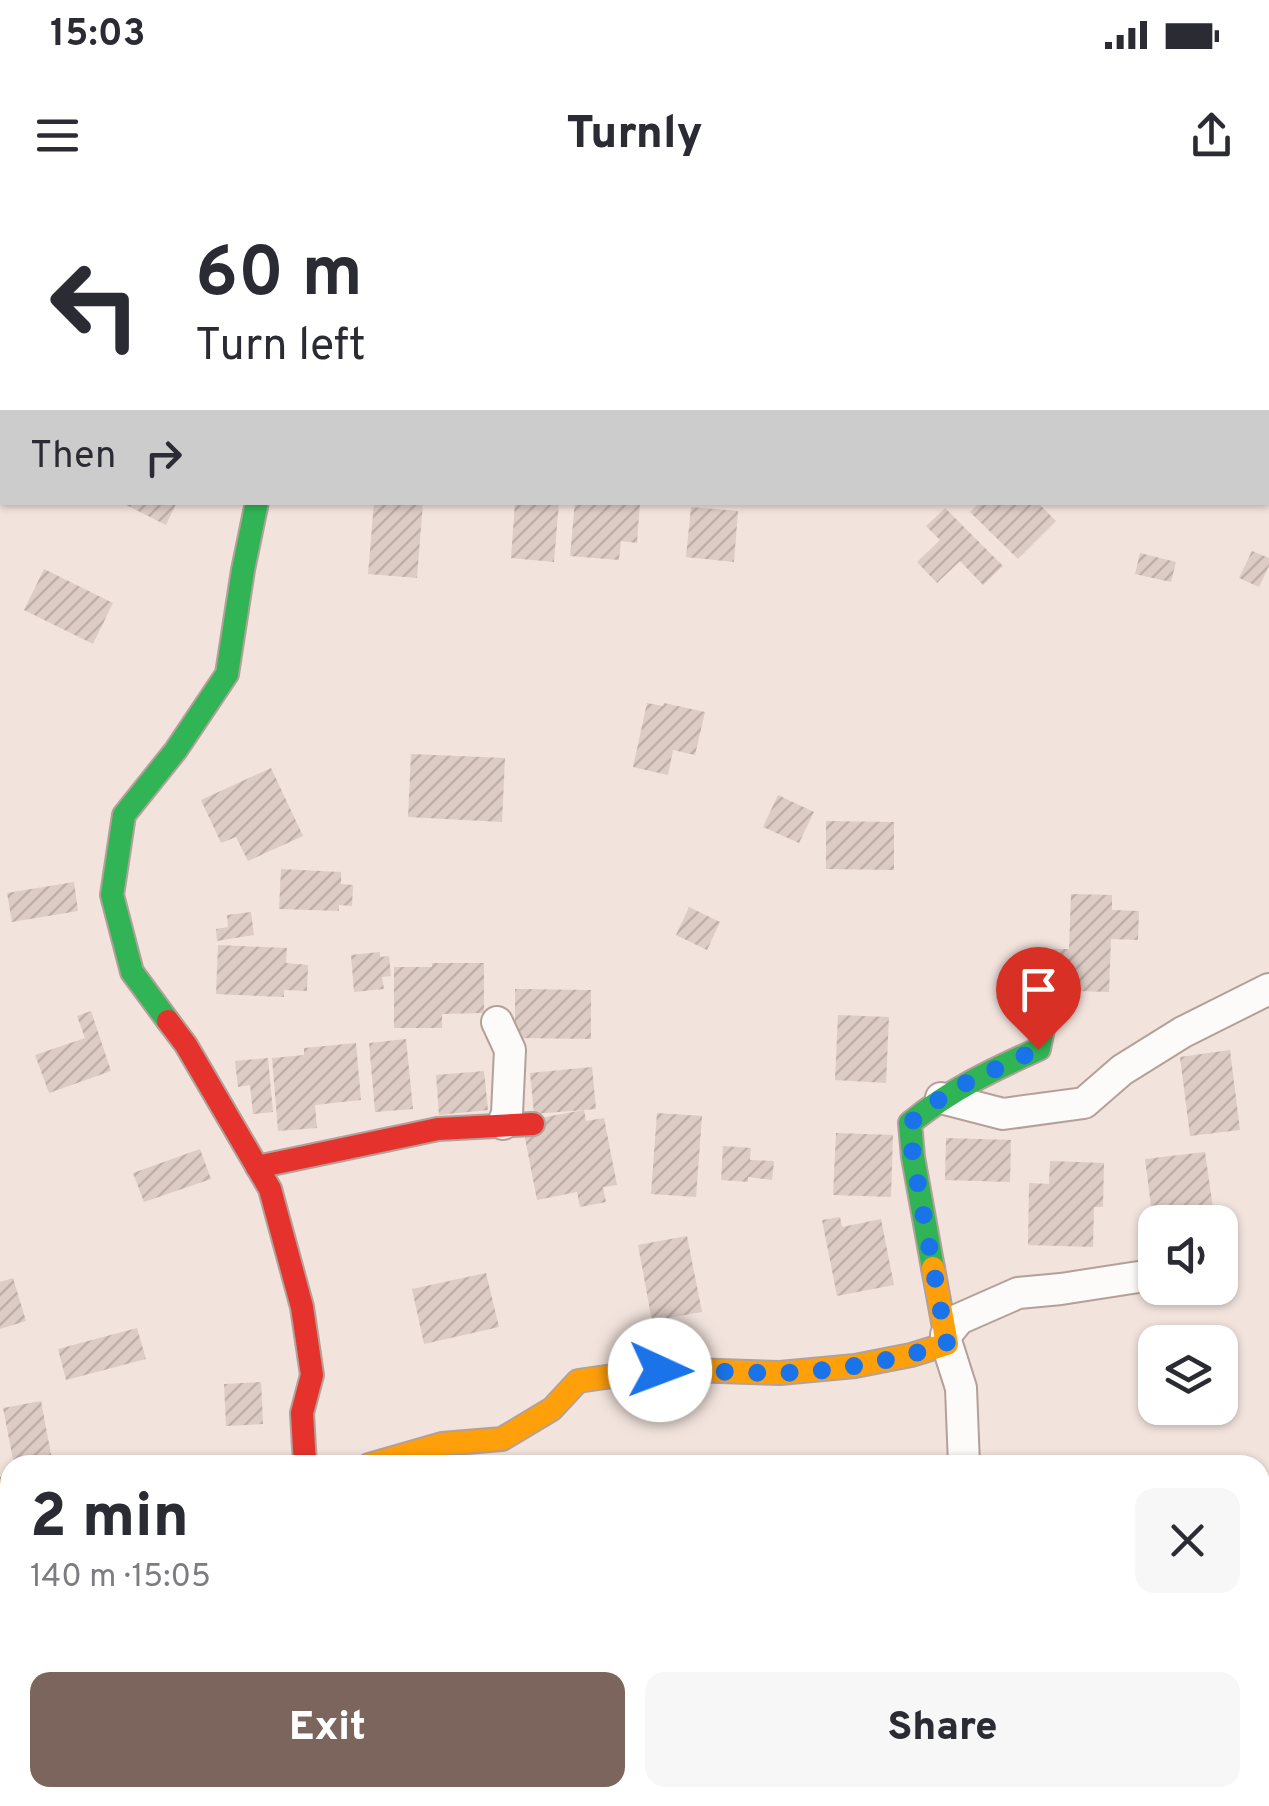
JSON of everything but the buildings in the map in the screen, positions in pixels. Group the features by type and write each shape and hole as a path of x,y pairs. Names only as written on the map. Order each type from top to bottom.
{"street":[{"path":"256,505 227,674 176,750 124,815 112,895 132,972 186,1045 270,1189 302,1307 312,1375 302,1412 304,1455"},
{"path":"941,1098 1003,1114 1084,1103 1122,1070 1183,1032 1269,989"},
{"path":"964,1455 961,1388 946,1340 910,1123 941,1098 1038,1049 1046,1014"},
{"path":"498,1022 510,1050 507,1114 518,1124"},
{"path":"257,1167 438,1129 518,1124"},
{"path":"403,1455 442,1444 502,1439 552,1410 578,1381 660,1370 780,1373 855,1366 910,1355 946,1340 958,1319 1018,1293 1138,1277"}],"traffic: fast":[{"path":"168,1021 132,972 112,895 124,815 176,750 227,674 256,505"},
{"path":"933,1268 910,1123 972,1081 1039,1049 1046,1014"}],"traffic: slow":[{"path":"404,1455 442,1444 502,1439 552,1409 578,1381 661,1369 780,1373 855,1366 947,1344 933,1268"}],"traffic: jam":[{"path":"168,1021 270,1189 302,1307 312,1375 302,1413 304,1455"},
{"path":"257,1167 438,1129 533,1124"}],"route":[{"path":"660,1370 780,1373 855,1366 947,1344 910,1123 960,1086 1038,1049"}]}
